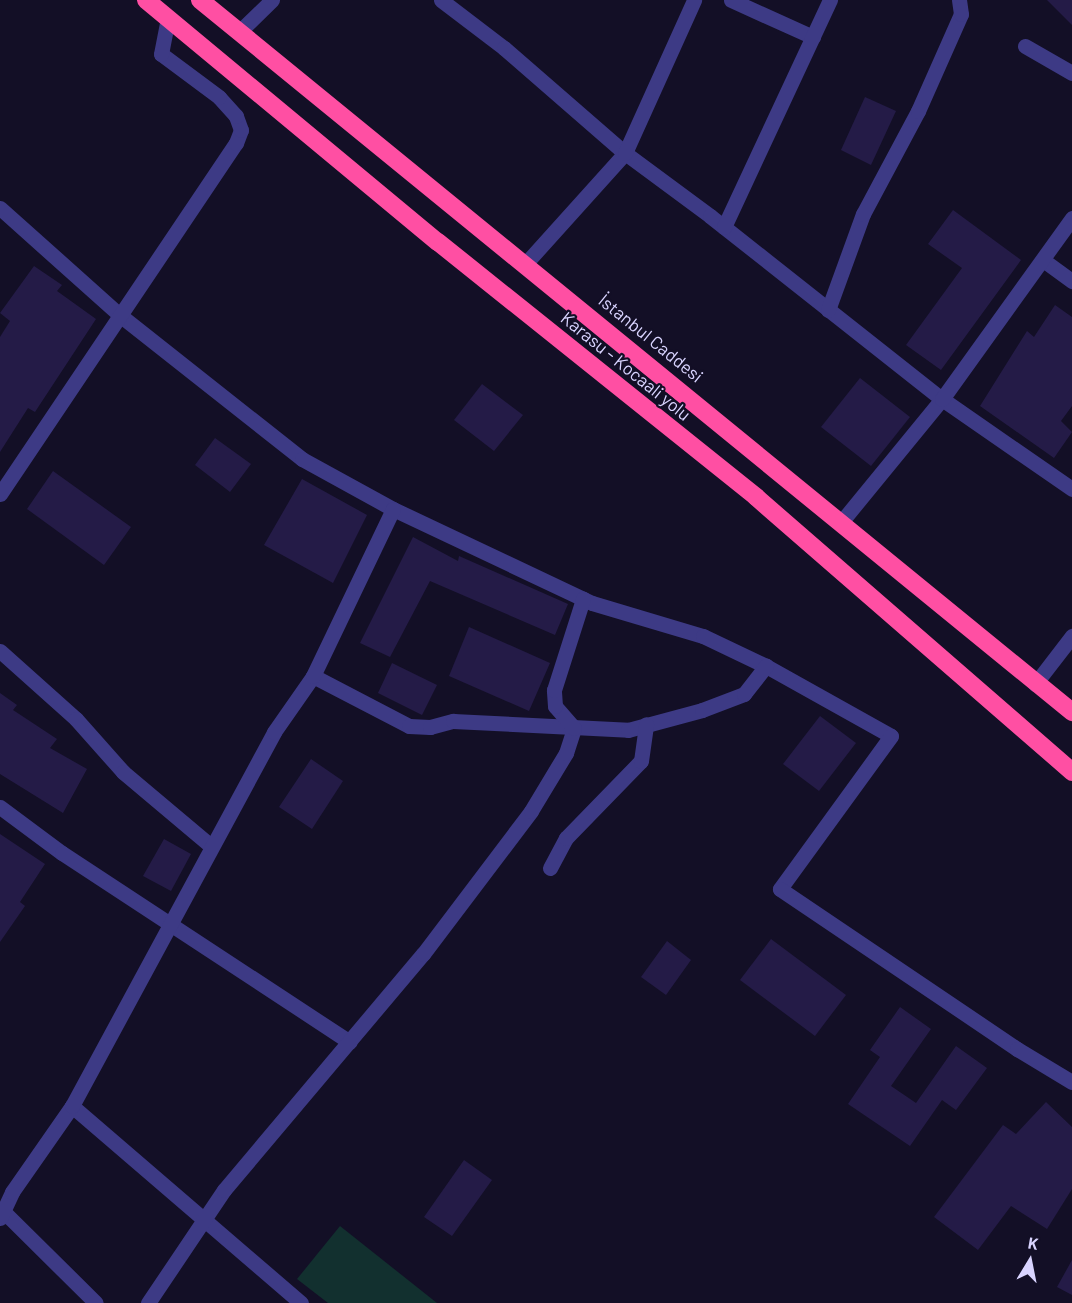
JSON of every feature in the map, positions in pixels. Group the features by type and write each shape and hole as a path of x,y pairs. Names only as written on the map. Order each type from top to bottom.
{"highway":[{"name":"Karasu - Kocaali yolu","path":"146,0 438,242 756,497 1072,772"},
{"name":"İstanbul Caddesi","path":"200,0 842,521 1035,684 1072,712"}],"street":[{"path":"239,32 272,0"},
{"path":"441,0 504,48 625,153 724,227 942,399 1072,489"},
{"path":"526,263 625,153 694,0"},
{"path":"731,0 813,37"},
{"path":"724,227 830,0"},
{"path":"828,310 863,214 918,111 961,14 959,0"},
{"path":"3,484 121,316 236,143 241,130 236,116 219,97 161,54 168,18"},
{"path":"1025,46 1072,73"},
{"path":"0,208 121,316 302,459 393,509 583,599 703,636 766,666 891,736 780,889 1017,1050 1072,1082"},
{"path":"842,521 942,399 1072,218"},
{"path":"1043,260 1072,281"},
{"path":"96,1303 2,1215 12,1192 72,1106 274,732 313,676 393,509"},
{"path":"574,728 555,706 554,690 583,599"},
{"path":"1035,684 1072,636"},
{"path":"0,651 76,719 123,772 211,846"},
{"path":"313,676 409,726 430,727 453,720 628,730 702,711 744,694 766,666"},
{"path":"550,868 566,838 642,761 646,724"},
{"path":"148,1303 224,1190 423,954 531,811 566,753 574,728"},
{"path":"0,807 62,853 350,1042"},
{"path":"72,1106 301,1303"}],"green space":[{"path":"340,1226 437,1303 328,1303 297,1279"}],"building":[{"path":"1047,0 1072,0 1072,25"},
{"path":"865,97 896,111 871,165 841,150"},
{"path":"953,210 1021,260 941,370 906,345 962,268 928,244"},
{"path":"34,266 62,285 57,291 96,319 35,412 28,408 0,452 0,337 10,321 0,313"},
{"path":"1055,305 1072,317 1072,406 1061,421 1072,432 1054,458 980,406 1027,331 1034,337"},
{"path":"860,378 910,417 871,466 821,427"},
{"path":"482,384 523,415 494,451 454,420"},
{"path":"215,438 251,464 230,492 195,465"},
{"path":"53,471 131,527 104,565 27,509"},
{"path":"302,479 367,515 333,583 264,545"},
{"path":"413,537 458,561 459,556 568,604 555,635 430,581 390,657 360,643"},
{"path":"469,627 550,663 529,711 449,676"},
{"path":"392,663 437,685 422,715 378,693"},
{"path":"0,693 17,705 13,710 57,739 50,748 87,769 63,813 0,774"},
{"path":"820,716 856,743 819,791 783,764"},
{"path":"311,759 343,781 312,829 279,807"},
{"path":"0,834 45,864 20,902 25,906 0,942"},
{"path":"164,839 191,854 171,891 143,876"},
{"path":"771,939 846,995 815,1036 740,980"},
{"path":"667,941 691,960 666,995 641,977"},
{"path":"900,1007 931,1029 891,1086 916,1103 956,1046 987,1068 956,1110 942,1100 910,1146 848,1104 880,1057 870,1050"},
{"path":"1046,1102 1072,1127 1072,1189 1047,1229 1011,1206 978,1250 934,1217 1003,1125 1016,1134"},
{"path":"464,1160 492,1180 452,1236 424,1217"},
{"path":"1072,1260 1072,1295 1057,1287"}]}
